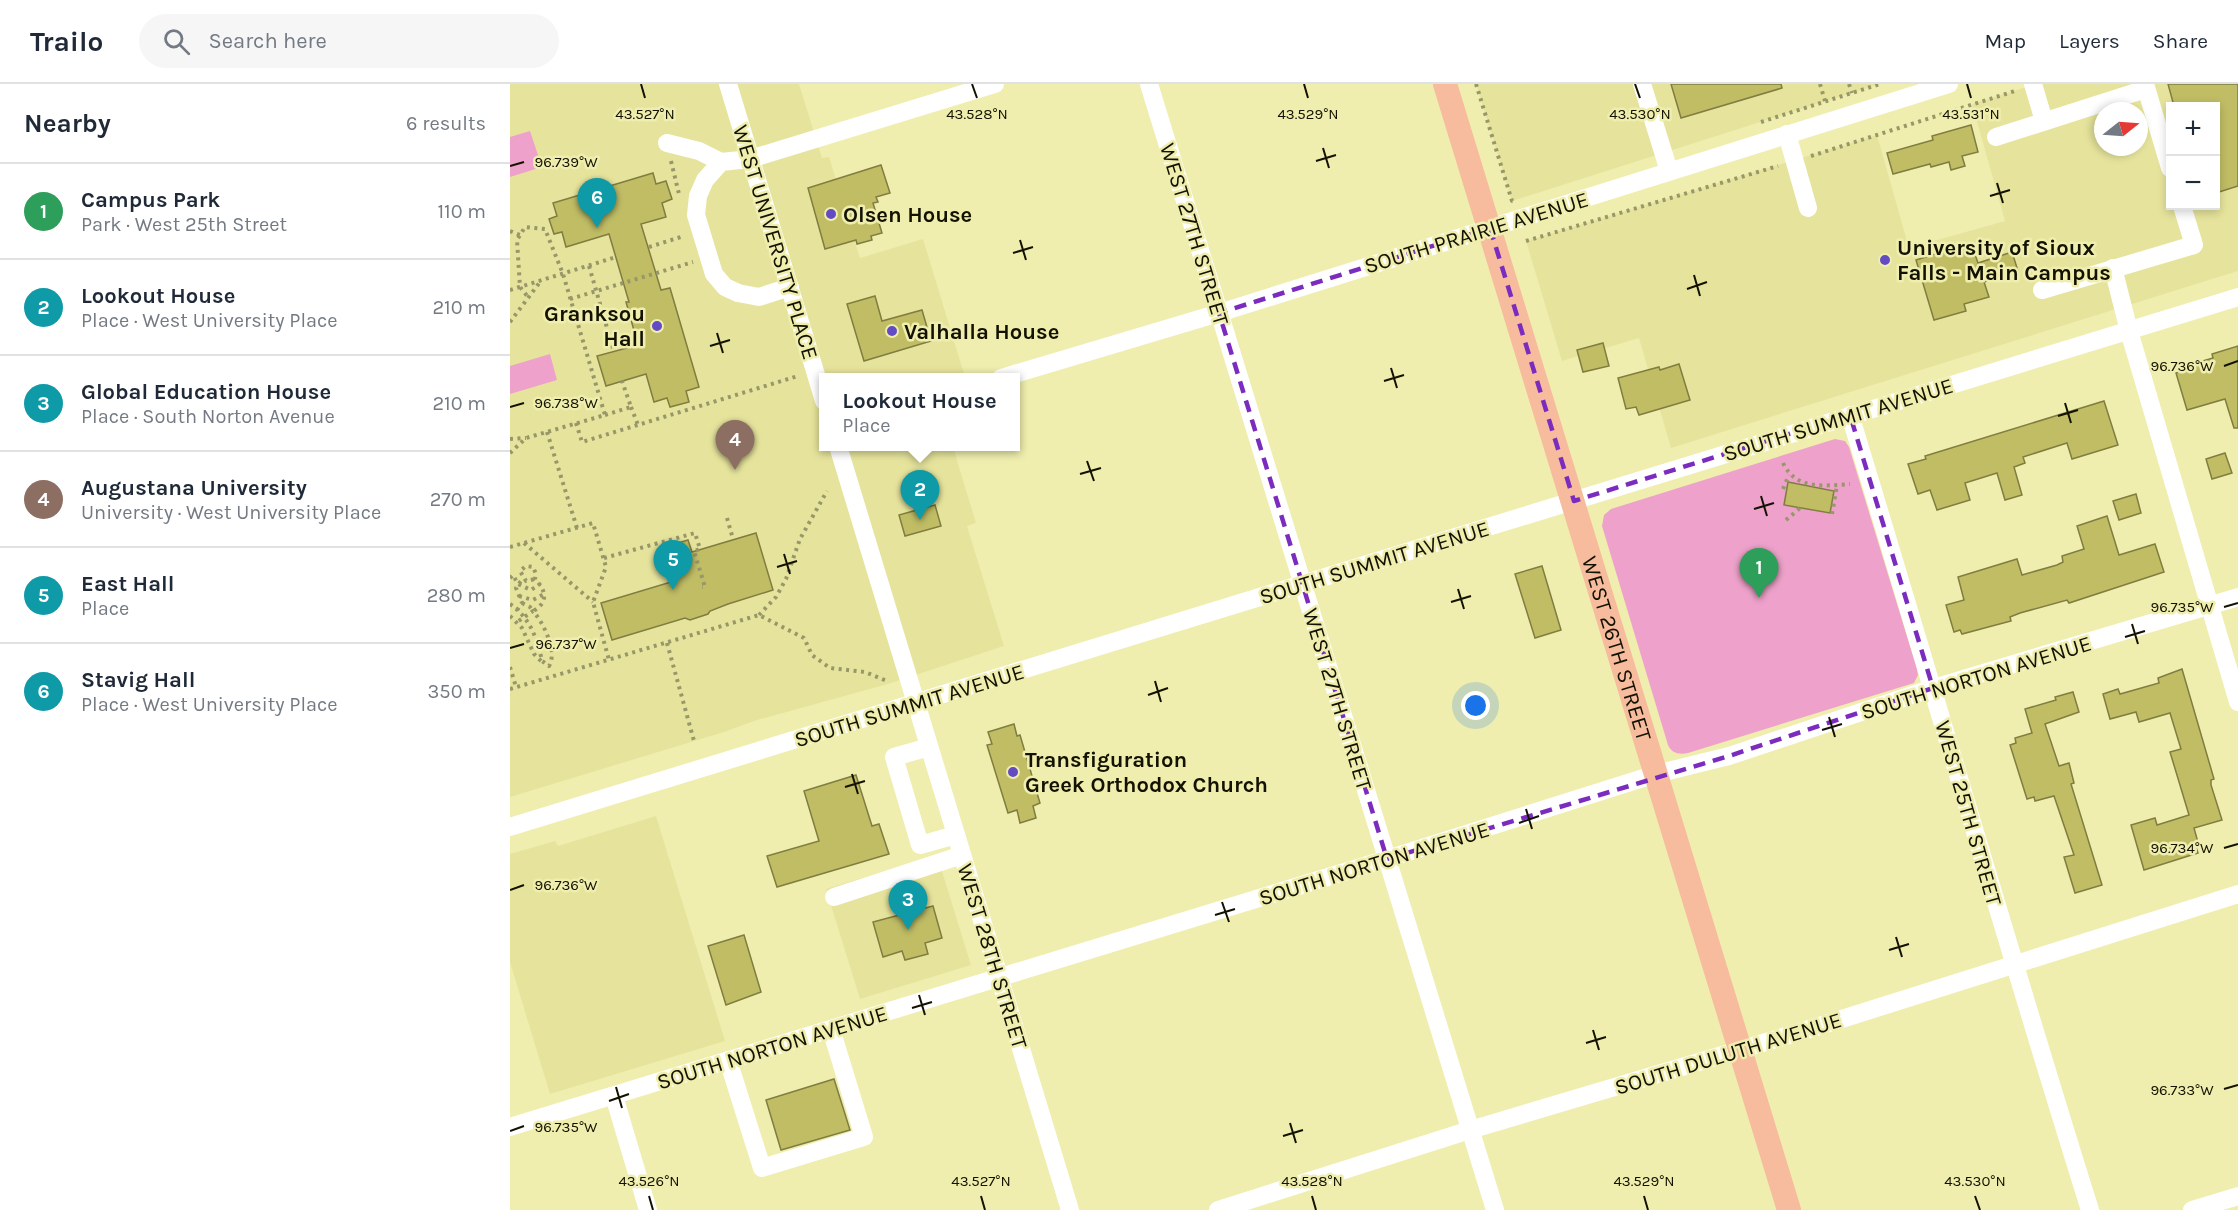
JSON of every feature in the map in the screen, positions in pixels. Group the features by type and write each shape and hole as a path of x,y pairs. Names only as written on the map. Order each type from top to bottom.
{"main road":[{"name":"WEST 26TH STREET","path":"1445,84 1789,1210"}],"street":[{"name":"WEST UNIVERSITY PLACE","path":"728,84 819,383"},
{"path":"667,143 699,151 722,162 750,159 996,84"},
{"name":"WEST 27TH STREET","path":"1149,84 1495,1210"},
{"path":"1642,84 1669,171"},
{"name":"SOUTH PRAIRIE AVENUE","path":"1018,373 1220,313 1949,84"},
{"path":"2033,84 2044,121"},
{"path":"1996,137 2145,86 2166,156"},
{"path":"1787,134 1808,208"},
{"path":"722,162 705,180 698,196 696,215 714,274 726,286 738,293 759,297 790,287"},
{"path":"2042,290 2194,245 2183,210"},
{"path":"2113,268 2129,331 2238,702"},
{"name":"SOUTH SUMMIT AVENUE","path":"510,827 2238,297"},
{"name":"WEST 25TH STREET","path":"1850,415 1933,688 2013,964 2090,1210"},
{"path":"839,451 916,703"},
{"name":"SOUTH NORTON AVENUE","path":"510,1127 1387,860 1656,774 1729,756 1933,688 2238,597"},
{"name":"WEST 28TH STREET","path":"916,703 1070,1210"},
{"path":"929,747 894,757 920,846 956,835"},
{"path":"834,897 962,855"},
{"name":"SOUTH DULUTH AVENUE","path":"1218,1210 1470,1130 1739,1050 2238,894"},
{"path":"728,1060 762,1168 864,1137 831,1029"},
{"path":"614,1096 648,1210"},
{"path":"2192,1210 2238,1196"}],"path":[{"path":"1476,84 1512,201"},
{"path":"1820,84 1825,101"},
{"path":"1849,84 1852,93"},
{"path":"1526,241 1794,161 2033,84"},
{"path":"667,143 679,195"},
{"path":"528,297 520,287 517,240 525,227 545,229 563,274 605,415"},
{"path":"510,231 520,235"},
{"path":"649,247 688,235"},
{"path":"510,290 616,257"},
{"path":"570,299 693,262"},
{"path":"589,266 614,352"},
{"path":"510,322 541,280"},
{"path":"576,423 582,442 792,378"},
{"path":"622,381 639,425"},
{"path":"510,439 526,438 631,407"},
{"path":"547,432 577,528"},
{"path":"510,453 526,438"},
{"path":"1783,463 1789,475 1798,481 1818,485 1850,484"},
{"path":"1784,489 1789,475"},
{"path":"1832,514 1837,485"},
{"path":"510,689 759,615 776,597 786,579 800,539 827,491"},
{"path":"1786,520 1800,508"},
{"path":"727,518 734,539"},
{"path":"510,547 593,523 606,567 593,602"},
{"path":"604,558 695,532 700,549 694,550 705,587 702,587"},
{"path":"524,543 593,602 609,660"},
{"path":"516,622 541,606 544,601 540,584 535,579 535,570 526,566 520,571 526,581 535,579"},
{"path":"510,578 513,575 518,584 518,595 522,603 539,618 548,635 552,660 549,666"},
{"path":"518,584 523,578"},
{"path":"518,584 531,590 540,584"},
{"path":"518,595 534,600 544,594"},
{"path":"510,603 531,627 542,661"},
{"path":"517,610 522,603"},
{"path":"759,615 804,638 812,655 830,668 865,672 887,681"},
{"path":"510,616 525,633 534,654 549,666 552,677"},
{"path":"667,643 694,741"},
{"path":"510,667 516,687"}],"highlighted area":[{"path":"1490,228 1574,501 1850,415 1933,688 1729,756 1387,859 1219,313"}],"shaded area":[{"path":"510,84 799,84 822,158 829,157 860,258 923,239 964,373 819,373 819,451 954,451 976,523 967,526 1004,646 888,684 757,720 510,797"},
{"path":"1476,84 1880,84 1512,201"},
{"name":"University of Sioux Falls - Main Campus","path":"2036,84 2238,84 2238,271 1671,448 1639,338 1562,361 1526,241 1877,135 1909,248 2005,221 1972,104"},
{"path":"530,131 542,167 510,177 510,137"},
{"path":"550,354 557,380 510,394 510,366"},
{"path":"1835,439 1845,441 1849,447 1917,669 1918,675 1914,683 1688,753 1673,752 1668,745 1602,526 1604,515 1611,509"},
{"path":"656,816 725,1041 550,1094 510,962 510,854 555,841 558,846"},
{"path":"937,855 971,965 860,999 826,889"}],"building":[{"path":"1671,84 1781,84 1782,88 1681,118"},
{"path":"2168,84 2238,84 2238,186 2220,192 2220,102 2173,102"},
{"path":"1971,125 1978,152 1962,156 1965,166 1951,170 1949,162 1931,167 1930,164 1893,174 1887,153 1933,140 1932,136"},
{"path":"881,165 890,193 876,197 878,202 873,203 882,233 871,236 872,240 857,244 856,240 825,249 808,188"},
{"path":"653,173 656,184 666,181 672,199 662,203 666,217 641,224 661,290 670,288 699,387 686,391 689,402 670,407 667,398 654,402 646,374 606,386 597,356 638,345 626,302 629,302 609,234 566,247 562,232 554,234 549,219 557,216 553,203"},
{"path":"1971,243 1978,263 2012,252 2018,271 1984,282 1989,297 1964,304 1966,311 1934,320 1916,260"},
{"name":"Valhalla House","path":"875,296 882,321 922,310 931,341 864,361 847,304"},
{"path":"1603,343 1609,366 1583,372 1577,350"},
{"path":"2238,346 2238,428 2234,428 2225,399 2187,410 2176,373 2183,371 2182,367 2213,358 2212,354"},
{"path":"1679,364 1690,400 1639,415 1636,407 1626,409 1618,378"},
{"path":"2104,401 2118,445 2072,459 2067,443 2023,457 2025,463 2014,467 2022,495 2005,500 1997,473 1965,483 1970,500 1937,510 1930,490 1918,494 1908,464 1926,459 1925,456"},
{"path":"2225,453 2232,473 2212,479 2206,459"},
{"path":"1788,482 1834,491 1830,513 1784,505"},
{"path":"2136,494 2141,513 2119,520 2113,501"},
{"path":"935,505 941,526 905,536 899,515"},
{"path":"2107,516 2119,555 2155,544 2164,572 2069,603 2067,600 2020,613 2010,617 2011,621 1962,634 1960,630 1954,632 1946,605 1964,600 1958,577 2017,559 2022,575 2057,565 2063,562 2062,556 2084,549 2077,526"},
{"path":"756,533 773,590 728,604 690,620 685,618 612,640 601,603 671,582 661,548 688,540 692,552"},
{"path":"1542,566 1561,630 1535,638 1515,574"},
{"path":"2182,669 2214,779 2211,780 2211,785 2222,820 2194,828 2199,846 2196,847 2198,853 2144,870 2131,825 2155,818 2157,825 2189,815 2170,752 2181,749 2170,713 2139,722 2136,712 2110,719 2103,694 2118,689 2120,694 2159,683 2158,678"},
{"path":"2073,692 2079,712 2045,724 2059,766 2069,763 2074,783 2071,784 2102,885 2075,893 2064,857 2074,855 2054,796 2035,801 2034,797 2027,799 2010,745 2016,743 2015,738 2032,733 2025,709 2056,700 2055,697"},
{"name":"Transfiguration Greek Orthodox Church","path":"1014,724 1017,736 1020,735 1040,803 1033,806 1036,818 1020,823 1017,810 1008,813 987,745 992,744 988,732"},
{"path":"856,775 872,826 879,824 889,854 777,887 767,856 819,841 804,791"},
{"path":"933,906 942,938 925,943 928,954 905,960 902,951 883,957 873,922"},
{"path":"744,935 761,992 726,1005 708,946"},
{"path":"834,1079 850,1130 781,1150 766,1100"}],"place":[{"name":"Olsen House","path":"831,214"},
{"name":"Stavig Hall","path":"597,228"},
{"name":"University of Sioux Falls - Main Campus","path":"1885,260"},
{"name":"Granksou Hall","path":"657,326"},
{"name":"Valhalla House","path":"892,331"},
{"name":"Augustana University","path":"735,470"},
{"name":"Lookout House","path":"920,520"},
{"name":"East Hall","path":"673,590"},
{"name":"Campus Park","path":"1759,598"},
{"name":"Transfiguration Greek Orthodox Church","path":"1013,772"},
{"name":"Global Education House","path":"908,930"}]}
